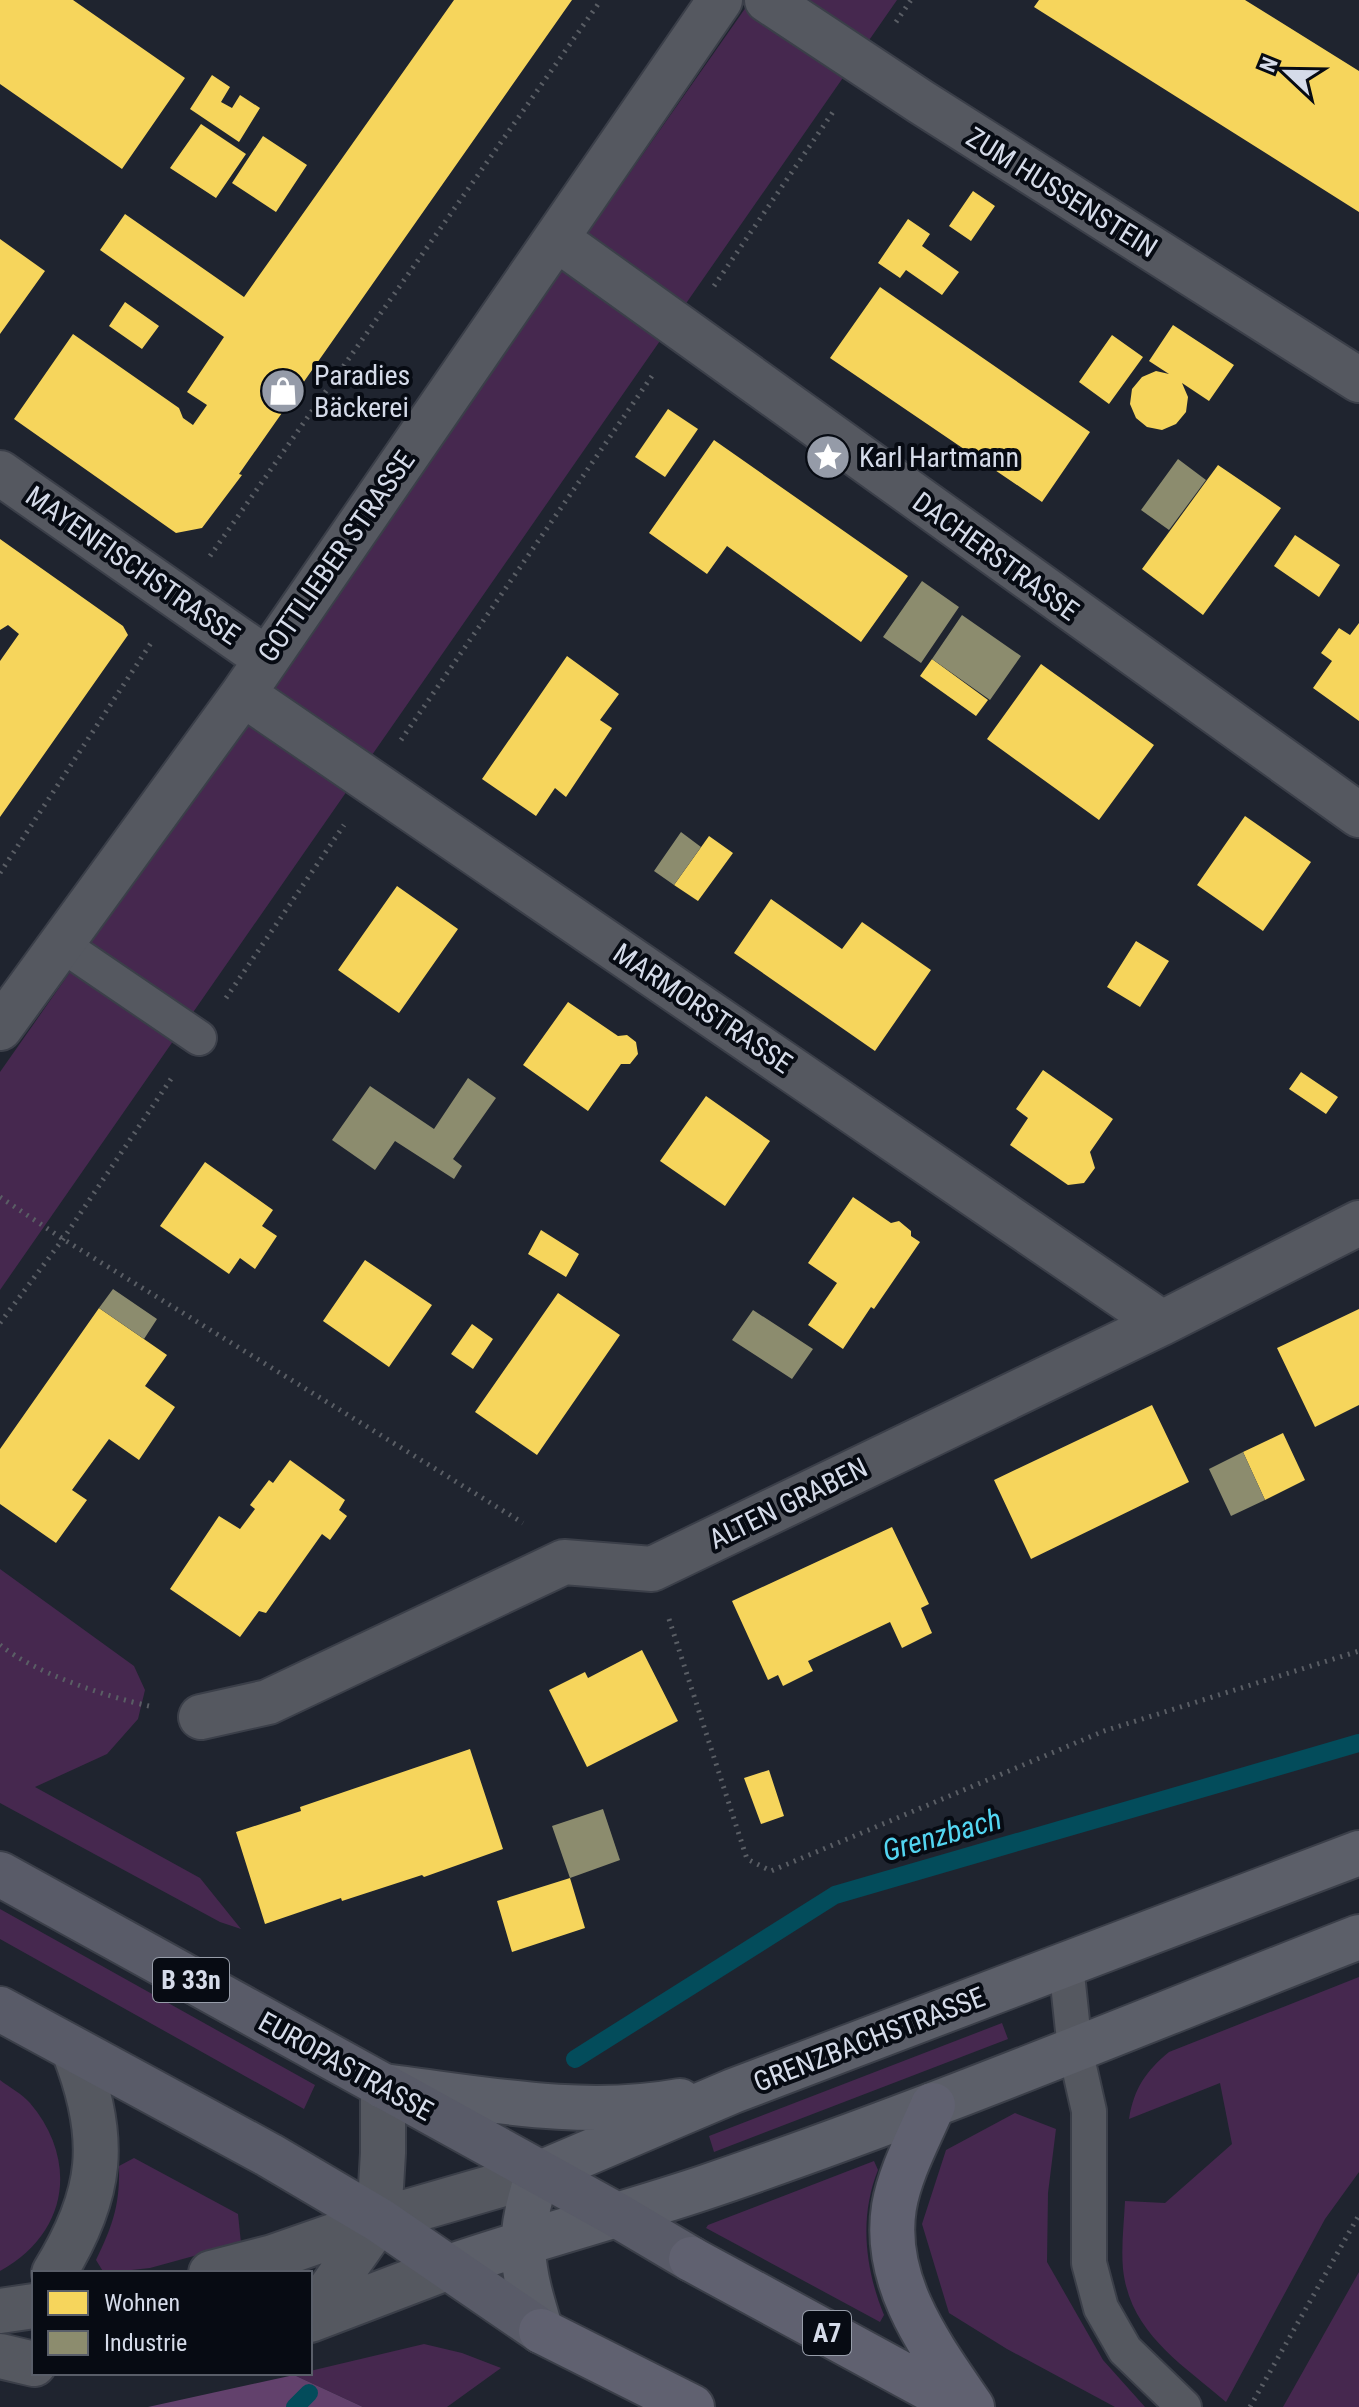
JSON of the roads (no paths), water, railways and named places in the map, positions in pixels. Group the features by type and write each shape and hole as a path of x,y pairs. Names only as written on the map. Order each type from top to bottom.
{"highway":[{"path":"933,2105 903,2177 895,2205 892,2240 907,2301 972,2407"},
{"name":"A7","path":"691,2259 963,2407"},
{"path":"541,2331 692,2407"}],"main road":[{"name":"EUROPASTRASSE","path":"0,1874 691,2259"},
{"path":"0,2009 269,2155 379,2220 541,2331"}],"street":[{"name":"GOTTLIEBER STRASSE","path":"0,1028 254,676 720,0"},
{"name":"ZUM HUSSENSTEIN","path":"767,0 865,66 1359,380"},
{"name":"DACHERSTRASSE","path":"557,239 1359,815"},
{"name":"MAYENFISCHSTRASSE","path":"0,473 180,599 254,676"},
{"name":"MARMORSTRASSE","path":"254,676 373,782 1162,1323"},
{"name":"ALTEN GRABEN","path":"201,1717 268,1702 564,1562 652,1569 1162,1323 1359,1223"},
{"name":"GRENZBACHSTRASSE","path":"379,2220 538,2174 733,2091 1359,1853"},
{"path":"312,2318 449,2267 701,2188 933,2105 1359,1937"},
{"path":"55,2271 73,2243 90,2200 97,2162 95,2122 87,2085 74,2051"},
{"path":"312,2316 379,2220 383,2086 583,2107 673,2102 733,2091"},
{"path":"538,2174 527,2206 522,2242 527,2283 541,2331"},
{"path":"219,2271 273,2257 379,2220"},
{"path":"0,2356 32,2364"}],"lane":[{"path":"61,944 199,1038"},
{"path":"1066,1965 1075,2049 1089,2111 1089,2263 1101,2308 1125,2350 1184,2407"}],"waterway":[{"name":"Grenzbach","path":"575,2059 835,1895 1359,1743"},
{"name":"Grenzbach","path":"295,2407 309,2393"}],"place":[{"name":"Paradies Bäckerei","path":"283,391"},
{"name":"Karl Hartmann","path":"828,457"}]}
